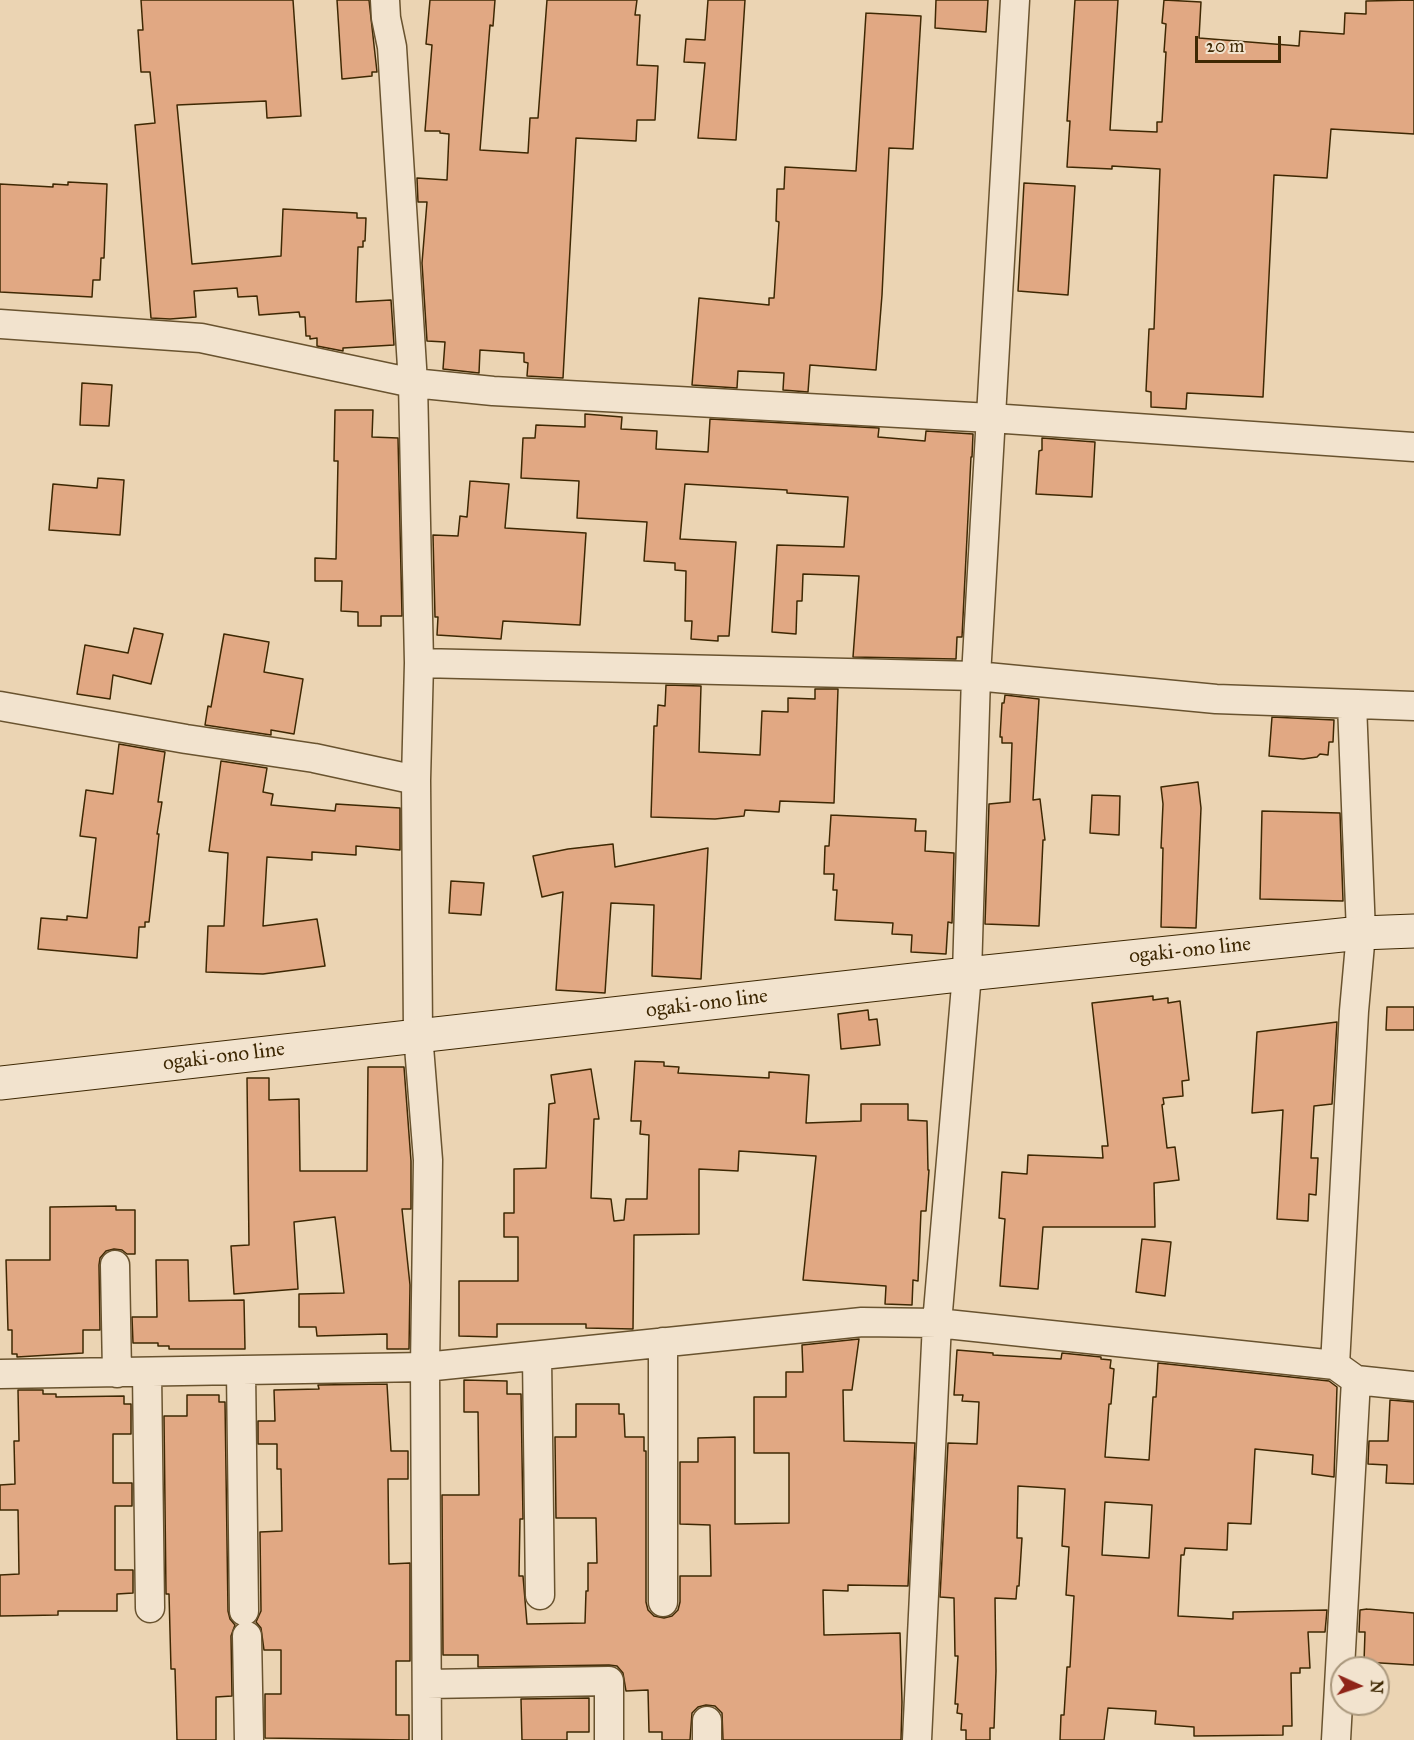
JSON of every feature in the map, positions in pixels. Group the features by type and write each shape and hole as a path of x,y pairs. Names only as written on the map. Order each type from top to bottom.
{"main road":[{"name":"ogaki-ono line","path":"0,1083 967,974 1361,933 1414,931"}],"street":[{"path":"385,0 392,47 413,383 419,663 416,780 418,1035 428,1160 425,1367 427,1740"},
{"path":"917,1740 937,1323 967,974 976,676 1015,0"},
{"path":"0,324 201,338 413,383 493,391 991,418 1414,447"},
{"path":"419,663 976,676 1216,699 1414,706"},
{"path":"1336,1740 1353,1023 1361,933 1352,704"},
{"path":"0,706 186,739 314,758 416,780"},
{"path":"115,1265 117,1372"},
{"path":"0,1374 425,1367 862,1322 937,1323 1345,1372 1414,1386"},
{"path":"663,1342 663,1602"},
{"path":"537,1356 540,1595"},
{"path":"241,1371 249,1740"},
{"path":"147,1372 150,1608"},
{"path":"427,1684 609,1681 609,1740"}],"building":[{"path":"141,0 293,0 301,116 267,118 266,101 177,105 192,264 281,256 283,209 357,213 357,218 366,218 365,241 363,241 363,247 358,247 356,302 391,300 394,345 343,348 343,351 317,346 317,338 310,339 310,336 306,336 305,317 300,317 299,312 259,315 257,296 238,297 237,288 194,291 196,317 151,318 135,125 155,123 150,72 141,72 138,30 143,30"},
{"path":"337,0 369,0 377,72 372,72 372,76 342,79"},
{"path":"430,0 495,0 493,26 490,25 480,150 528,153 530,118 538,118 547,0 637,0 635,15 640,15 637,65 658,66 655,120 637,120 636,141 576,138 563,378 527,376 528,363 524,362 524,353 480,350 479,373 443,369 445,342 427,341 422,263 427,202 418,202 417,178 447,180 449,134 440,133 440,131 425,131 432,45 426,44"},
{"path":"708,0 745,0 736,140 698,138 705,63 684,62 686,39 705,40"},
{"path":"936,0 988,0 986,32 935,28"},
{"path":"1075,0 1118,0 1110,130 1157,132 1157,122 1162,122 1166,52 1164,52 1166,24 1162,23 1164,0 1201,2 1199,38 1299,46 1300,31 1344,34 1345,13 1366,14 1366,1 1414,0 1414,134 1331,129 1327,178 1274,175 1263,397 1187,393 1186,409 1151,407 1151,392 1146,391 1149,329 1154,329 1160,169 1112,166 1112,169 1067,167 1070,121 1067,121"},
{"path":"866,13 921,16 913,149 889,148 876,370 810,365 808,392 783,390 784,373 738,371 737,388 692,385 699,298 769,305 769,298 774,298 779,222 776,221 777,189 784,189 785,167 856,171"},
{"path":"68,182 107,184 104,258 101,258 100,280 93,280 92,297 0,292 0,184 53,187 53,184 68,185"},
{"path":"1024,183 1075,186 1068,295 1018,291"},
{"path":"82,383 112,385 109,426 80,425"},
{"path":"335,410 373,410 372,437 398,438 402,616 381,616 381,626 358,626 358,612 341,611 342,581 315,581 315,558 336,559 338,461 334,461"},
{"path":"585,414 622,417 621,429 657,431 656,449 708,452 710,419 879,428 878,437 925,441 926,431 973,434 962,637 957,637 956,659 853,657 859,576 803,574 802,601 797,601 796,634 772,632 777,545 844,547 848,497 787,493 787,490 685,484 680,539 736,542 729,636 718,636 718,641 691,639 692,621 685,621 686,571 675,570 675,563 644,561 647,522 577,518 579,481 521,478 523,438 535,438 536,425 585,427"},
{"path":"1042,438 1095,442 1092,497 1036,494"},
{"path":"98,478 124,480 120,535 49,530 53,484 97,488"},
{"path":"470,481 509,484 505,528 586,533 580,625 503,621 501,639 437,635 433,535 458,536 460,516 467,517"},
{"path":"134,628 163,634 151,684 113,675 110,699 77,694 85,645 128,653"},
{"path":"224,634 269,642 264,672 303,679 294,734 271,730 271,735 205,725 208,706 211,707"},
{"path":"666,685 701,686 699,752 760,755 762,711 788,712 788,698 815,699 815,689 838,689 834,803 780,801 779,812 745,810 744,816 715,819 651,817 654,726 657,726 658,705 665,706"},
{"path":"1005,695 1039,699 1033,800 1040,799 1045,840 1043,840 1039,926 985,924 989,804 1010,802 1012,743 1002,743 1002,737 1000,737 1002,703 1004,703"},
{"path":"1272,717 1334,720 1333,742 1329,742 1328,755 1320,754 1317,757 1303,759 1269,756"},
{"path":"119,744 165,752 158,802 162,802 149,922 145,922 145,927 139,927 137,958 38,949 41,918 67,920 67,916 87,918 96,838 80,836 86,790 113,794"},
{"path":"221,761 267,768 263,792 273,794 271,805 335,811 336,804 400,808 400,850 356,846 356,855 312,852 312,860 267,857 263,926 317,919 325,966 263,974 206,972 208,926 224,926 228,853 209,851"},
{"path":"1198,782 1201,808 1196,928 1161,927 1163,804 1161,787"},
{"path":"1092,795 1120,796 1119,835 1090,833"},
{"path":"1262,811 1340,813 1343,901 1260,899"},
{"path":"831,815 916,819 915,831 926,831 925,851 954,853 952,923 948,922 946,954 911,952 912,935 892,934 893,923 835,920 837,890 833,890 834,874 824,874 825,846 829,846"},
{"path":"613,844 615,867 708,848 701,979 652,976 654,905 611,903 605,993 556,990 563,892 542,897 533,856"},
{"path":"451,881 484,883 481,915 449,913"},
{"path":"1153,996 1153,1000 1168,998 1168,1003 1180,1001 1189,1080 1182,1081 1183,1096 1163,1098 1167,1148 1175,1147 1179,1180 1154,1183 1155,1227 1043,1227 1038,1289 1000,1286 1005,1219 999,1218 1002,1172 1027,1174 1028,1155 1103,1158 1102,1146 1108,1146 1092,1003"},
{"path":"1387,1007 1414,1007 1414,1030 1386,1030"},
{"path":"868,1010 869,1020 877,1019 880,1045 841,1049 838,1014"},
{"path":"1337,1022 1332,1104 1314,1106 1311,1158 1318,1158 1316,1195 1309,1194 1308,1221 1277,1219 1283,1110 1252,1113 1257,1032"},
{"path":"635,1061 664,1062 664,1066 679,1067 678,1073 769,1078 769,1072 809,1075 806,1123 861,1121 861,1104 908,1104 908,1120 927,1121 929,1170 926,1211 921,1211 918,1281 913,1280 912,1305 885,1304 886,1286 803,1280 816,1156 739,1151 738,1171 699,1169 699,1234 634,1235 633,1329 586,1328 586,1324 497,1324 497,1337 459,1336 459,1281 518,1281 518,1237 504,1237 504,1213 514,1213 514,1169 546,1168 549,1104 555,1103 551,1075 591,1069 599,1119 594,1119 591,1198 611,1199 614,1221 624,1220 626,1199 647,1199 649,1135 640,1134 641,1121 631,1121"},
{"path":"368,1067 404,1067 411,1161 411,1209 402,1209 410,1285 409,1349 387,1349 387,1334 317,1336 316,1327 299,1327 299,1294 344,1293 335,1217 294,1222 298,1289 234,1294 231,1246 249,1245 247,1078 269,1078 269,1100 299,1099 300,1171 367,1171"},
{"path":"116,1206 116,1210 135,1210 135,1254 127,1254 122,1250 114,1249 106,1251 100,1258 100,1330 83,1330 83,1353 17,1357 17,1354 12,1354 12,1330 8,1330 6,1260 50,1260 50,1207"},
{"path":"1142,1239 1171,1242 1165,1296 1136,1292"},
{"path":"156,1260 188,1260 189,1301 244,1300 245,1349 169,1349 169,1346 158,1346 158,1343 133,1343 132,1317 157,1317"},
{"path":"859,1339 852,1390 843,1390 844,1441 915,1443 908,1586 848,1585 848,1591 823,1590 824,1635 900,1633 901,1740 723,1740 722,1713 715,1706 706,1705 698,1707 692,1713 690,1740 662,1740 662,1732 649,1732 648,1690 626,1691 623,1673 617,1666 478,1667 478,1655 443,1655 442,1495 479,1495 478,1412 464,1412 464,1380 507,1381 507,1394 521,1394 523,1519 520,1519 519,1576 523,1576 527,1624 585,1623 588,1563 597,1563 596,1518 556,1518 555,1437 576,1437 576,1404 619,1404 619,1414 624,1414 625,1437 644,1437 644,1451 646,1451 646,1602 648,1610 654,1616 664,1618 672,1616 678,1610 680,1576 711,1576 710,1525 680,1524 680,1462 698,1462 698,1438 735,1437 735,1524 789,1523 789,1453 754,1453 754,1397 786,1397 786,1372 803,1372 802,1345"},
{"path":"957,1350 993,1353 993,1355 1061,1359 1062,1353 1111,1360 1110,1368 1114,1369 1105,1457 1149,1460 1153,1397 1156,1397 1158,1363 1329,1381 1337,1387 1334,1477 1312,1474 1313,1455 1255,1449 1251,1524 1228,1523 1227,1550 1185,1548 1184,1555 1181,1555 1178,1616 1233,1619 1233,1612 1327,1610 1325,1632 1308,1632 1310,1668 1300,1668 1300,1673 1291,1673 1292,1726 1283,1726 1283,1735 1194,1736 1194,1727 1155,1724 1156,1711 1108,1708 1104,1740 1060,1740 1067,1667 1070,1667 1074,1596 1066,1595 1069,1547 1062,1546 1065,1489 1018,1486 1017,1538 1022,1538 1019,1586 1017,1586 1016,1599 995,1598 994,1728 990,1728 990,1740 966,1740 966,1730 961,1730 962,1714 957,1713 958,1704 955,1704 958,1656 955,1656 954,1598 940,1597 948,1443 977,1444 979,1402 962,1401 963,1395 954,1395","holes":["1105,1502 1152,1505 1149,1558 1102,1555"]},
{"path":"387,1384 391,1451 408,1451 408,1479 388,1479 389,1564 410,1563 410,1661 396,1661 396,1715 409,1715 409,1740 265,1738 265,1694 281,1694 281,1650 264,1650 261,1628 256,1622 261,1611 260,1532 282,1531 281,1469 277,1469 277,1444 258,1444 258,1421 275,1421 274,1390 319,1389 318,1385"},
{"path":"18,1390 43,1390 43,1394 56,1394 56,1397 124,1396 124,1404 131,1404 131,1434 113,1434 113,1483 132,1483 132,1506 115,1506 115,1570 133,1570 133,1593 117,1594 117,1611 58,1611 58,1615 0,1616 0,1575 19,1574 18,1510 0,1510 0,1485 15,1484 14,1441 19,1441"},
{"path":"187,1395 219,1395 219,1402 225,1402 228,1611 235,1625 231,1636 232,1696 216,1697 216,1740 177,1740 175,1669 171,1669 169,1594 166,1594 164,1416 187,1416"},
{"path":"1390,1400 1414,1402 1414,1484 1386,1483 1387,1465 1368,1464 1369,1441 1388,1441"},
{"path":"1360,1610 1414,1613 1414,1665 1390,1664 1390,1656 1364,1656 1365,1632 1359,1632"},
{"path":"589,1698 589,1732 567,1732 567,1740 522,1740 521,1699"}]}
